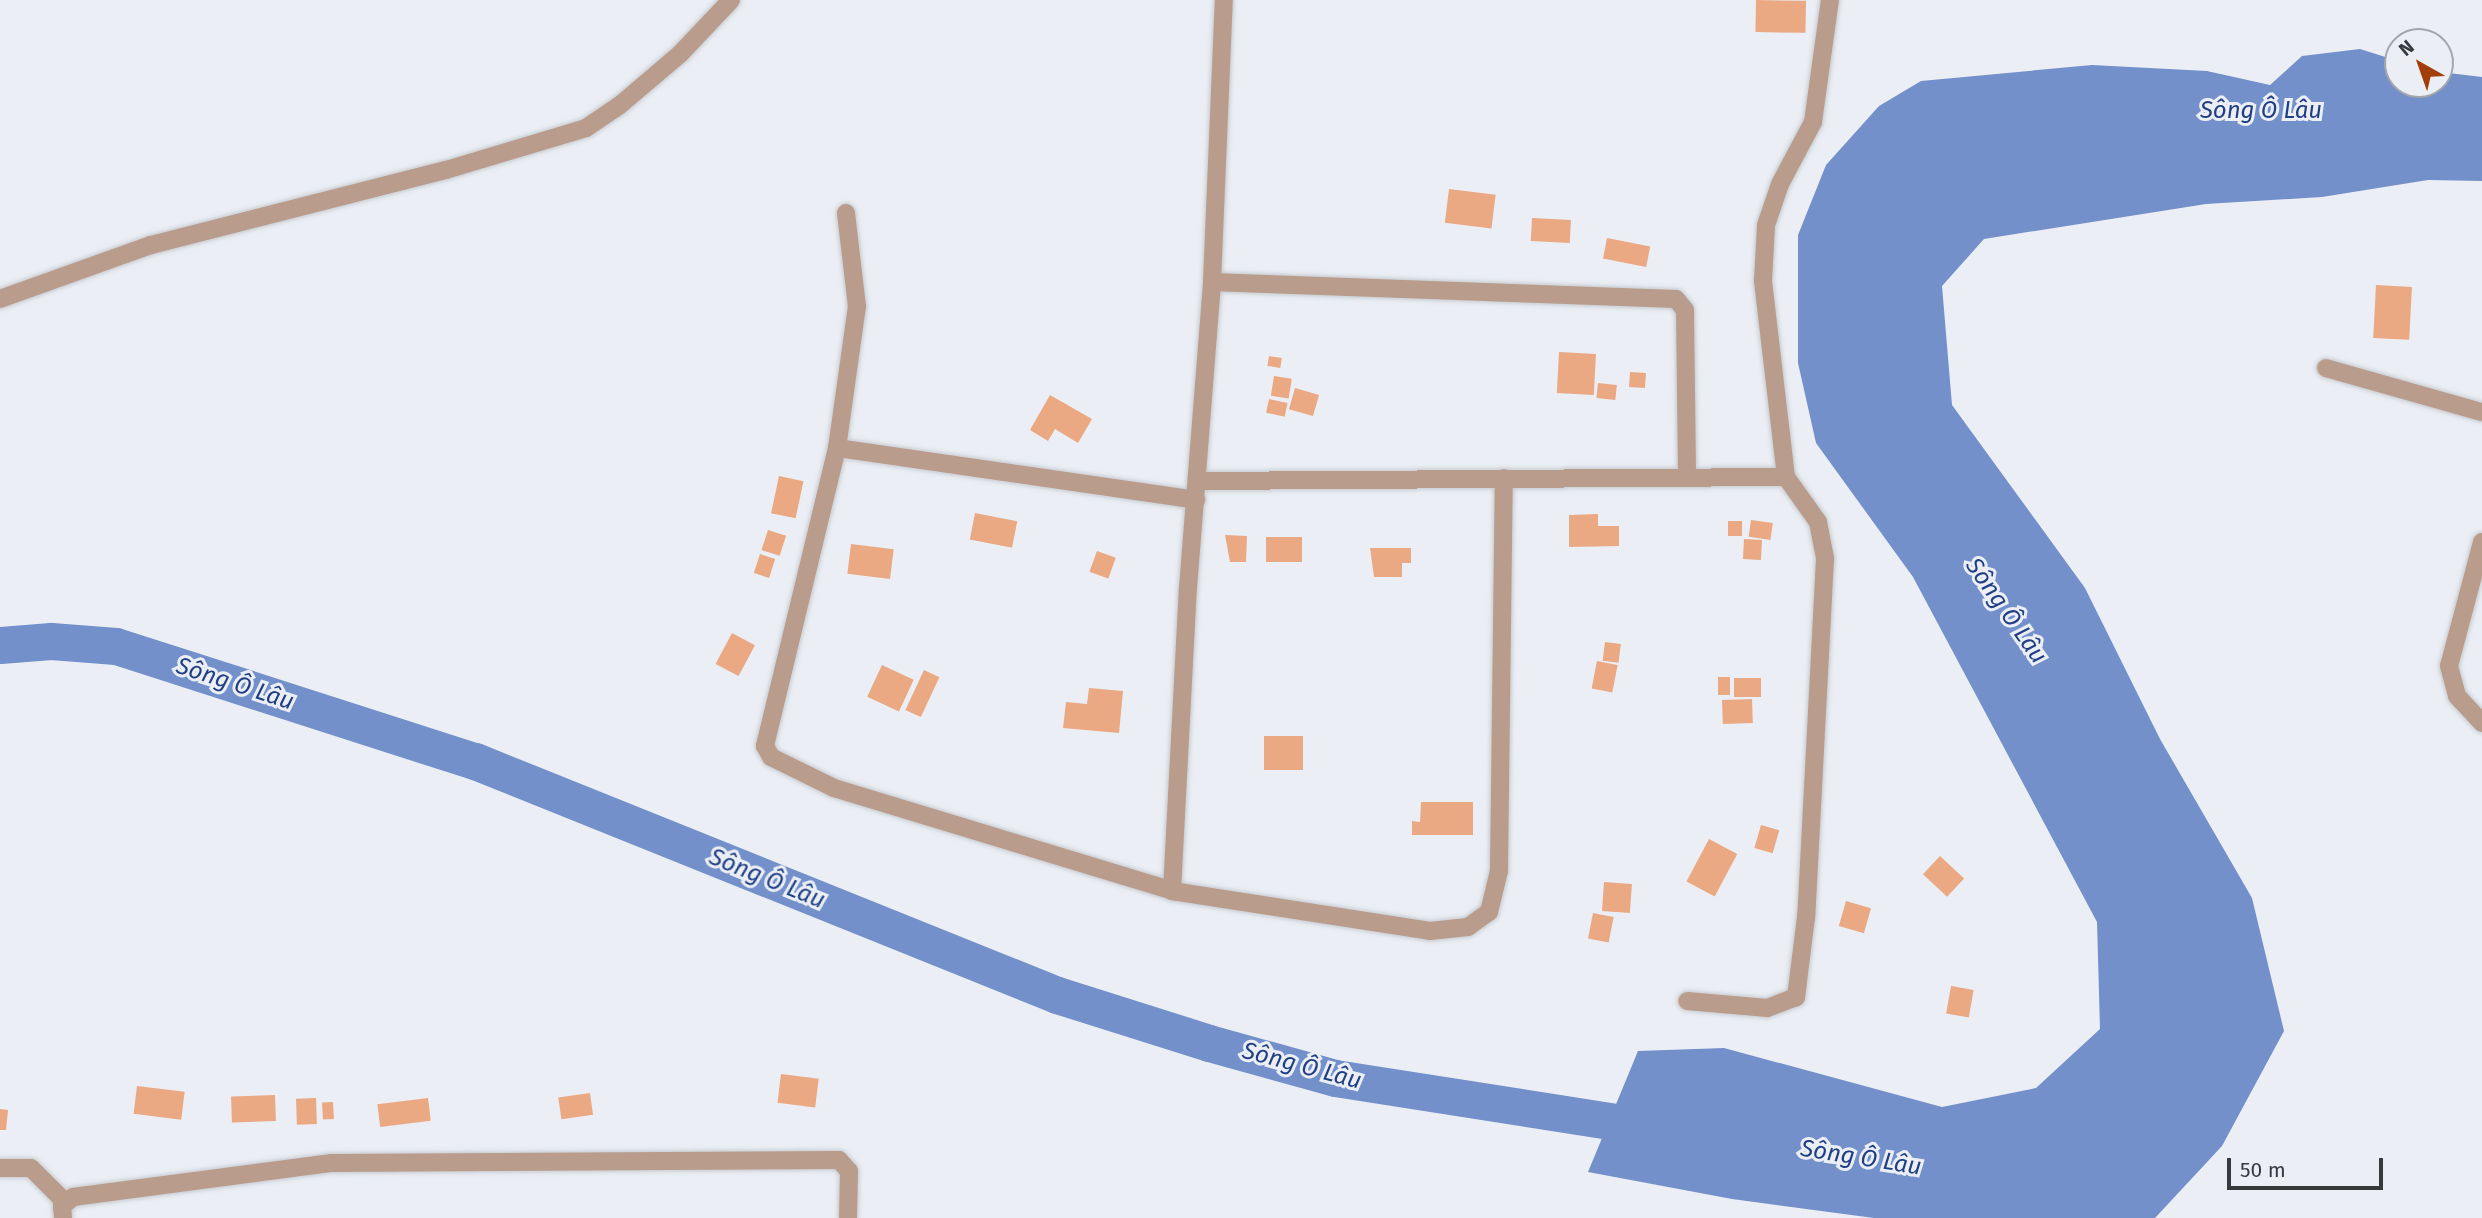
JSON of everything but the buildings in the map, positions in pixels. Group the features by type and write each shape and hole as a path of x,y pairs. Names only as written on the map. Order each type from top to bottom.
{"street":[{"path":"0,299 151,245 446,170 586,128 620,105 680,54 731,0"},
{"path":"1172,891 1212,282 1224,0"},
{"path":"1687,1001 1767,1008 1796,998 1806,918 1825,559 1818,522 1786,477 1763,281 1766,225 1780,184 1813,122 1830,0"},
{"path":"846,213 857,306 837,447 765,746 768,754 834,788 1172,891 1430,932 1468,927 1489,912 1499,871 1504,478"},
{"path":"1212,282 1676,299 1685,310 1687,475"},
{"path":"2326,368 2482,412"},
{"path":"837,447 1196,500"},
{"path":"1198,481 1687,475 1786,477"},
{"path":"2482,542 2449,666 2457,696 2482,723"},
{"path":"0,1168 31,1168 64,1210 73,1197 185,1179 332,1163 839,1160 849,1171 848,1218"}],"water":[{"path":"2360,49 2384,57 2384,98 2454,98 2454,74 2482,77 2482,181 2428,180 2322,197 2206,204 1984,239 1942,286 1952,405 2085,588 2160,739 2252,898 2284,1031 2222,1146 2155,1218 1874,1218 1732,1199 1588,1172 1638,1051 1724,1048 1942,1107 2036,1088 2100,1029 2097,922 1913,577 1816,443 1798,363 1798,235 1826,165 1879,106 1921,81 2092,65 2207,71 2270,85 2302,56"}],"waterway":[{"name":"Sông Ô Lâu","path":"0,645 51,641 116,646 475,761 1057,995 1209,1043 1335,1078 1659,1129"}]}
